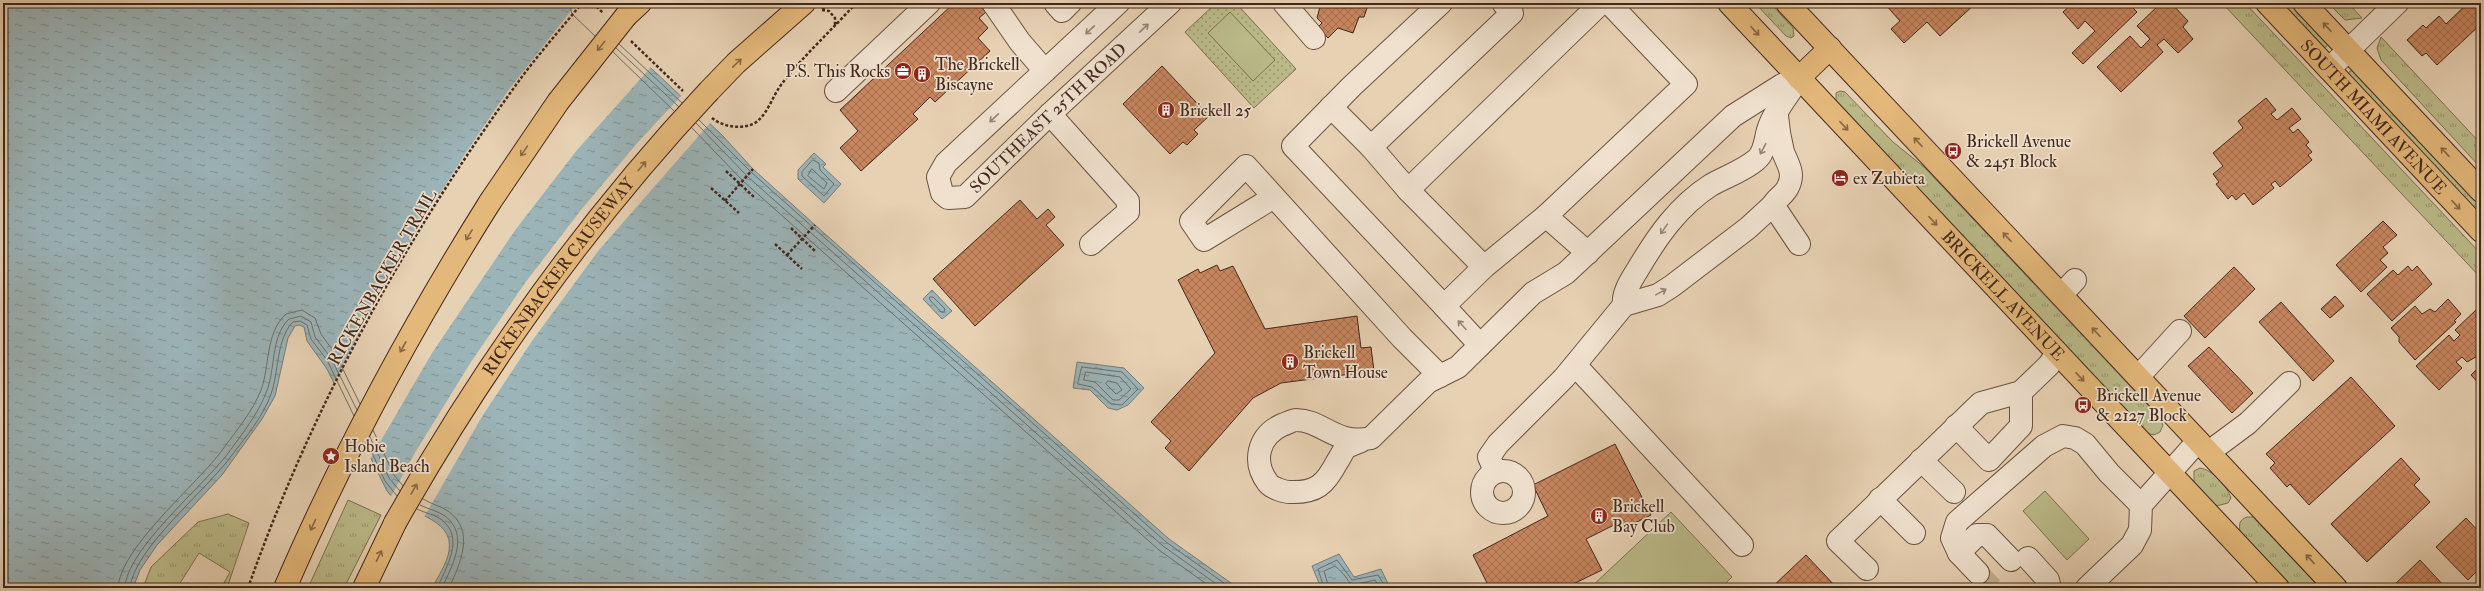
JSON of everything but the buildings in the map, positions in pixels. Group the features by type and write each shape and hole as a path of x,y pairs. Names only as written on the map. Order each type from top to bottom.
{"main road":[{"name":"BRICKELL AVENUE","path":"1729,3 2278,588"},
{"path":"1787,3 2068,287 2138,377 2336,588"},
{"name":"SOUTH MIAMI AVENUE","path":"2267,3 2481,231"},
{"name":"SOUTH MIAMI AVENUE","path":"2304,3 2481,191"},
{"name":"RICKENBACKER CAUSEWAY","path":"364,588 395,523 463,407 539,295 604,210 709,91 736,63 813,6"},
{"path":"285,588 330,489 402,349 468,236 531,140 579,74 632,14"},
{"path":"1799,78 1830,48"}],"street":[{"path":"836,91 929,3"},
{"path":"993,3 1020,42 1045,71"},
{"path":"1055,3 1062,11 1070,3"},
{"name":"SOUTHEAST 25TH ROAD","path":"1118,3 946,163 938,177 942,193 948,198 965,197 1089,77 1170,3"},
{"path":"1284,3 1314,38"},
{"path":"1441,3 1331,107 1293,146 1480,345"},
{"path":"1371,147 1512,13 1503,3"},
{"path":"1408,190 1601,3"},
{"path":"1444,306 1484,267 1546,216 1686,84 1609,3"},
{"path":"2328,69 2397,3"},
{"path":"1067,51 1089,77"},
{"path":"1624,305 1623,300 1629,284 1649,250 1671,219 1710,186 1756,160 1765,145 1768,130 1776,112 1799,78"},
{"path":"1361,441 1371,438 1428,382 1458,367 1533,293 1566,273 1733,116 1782,85 1799,78"},
{"path":"1331,107 1371,147 1408,190 1484,267"},
{"path":"1495,471 1489,457 1498,444 1575,365 1624,305 1650,298 1672,286 1748,228 1788,189 1792,178 1791,166 1784,153 1776,112"},
{"path":"1050,114 1128,201 1128,212 1091,244"},
{"path":"1274,197 1402,338 1440,376"},
{"path":"1773,205 1799,244"},
{"path":"1546,216 1588,253"},
{"path":"2138,377 2180,331"},
{"path":"1867,569 1838,541 1980,403 2021,392 2048,365 2057,353"},
{"path":"1575,365 1742,544"},
{"path":"2087,588 2132,545 2140,530 2141,505 2169,472 2203,446 2248,423 2289,383"},
{"path":"1956,426 1989,460 2021,426 2021,392"},
{"path":"1978,573 1959,553 1952,538 1957,522 2044,446 2063,436 2074,438 2085,444 2109,474 2141,505"},
{"path":"1921,460 1954,492"},
{"path":"1880,499 1914,533"},
{"path":"1959,553 1977,535 1987,535 2048,580 2050,588"}],"path":[{"name":"RICKENBACKER TRAIL","path":"248,588 294,473 320,414 393,276 453,177 516,84 582,3"},
{"path":"593,3 604,14"},
{"path":"706,113 717,122 730,126 743,127 755,122 765,113 781,85 856,3"},
{"path":"813,6 829,11 835,18 835,27"},
{"path":"632,14 684,93"},
{"path":"725,201 753,169"},
{"path":"726,172 754,197"},
{"path":"711,188 739,213"},
{"path":"787,256 815,225"},
{"path":"791,228 815,251"},
{"path":"775,244 802,269"}],"green space":[{"path":"1216,3 1236,3 1296,69 1254,108 1185,32"},
{"path":"1755,3 1770,3 1793,28 1794,36 1791,38 1786,36"},
{"path":"2222,3 2245,3 2481,254 2481,278"},
{"path":"2274,3 2296,3 2329,43 2326,47 2320,49"},
{"path":"2328,3 2348,3 2362,18 2345,20"},
{"path":"1230,12 1275,60 1253,81 1208,33"},
{"path":"2381,37 2481,144 2481,168 2381,60 2377,48"},
{"path":"2355,70 2481,200 2481,223 2347,75 2350,71"},
{"path":"1840,91 1845,92 1893,142 1924,167 2160,418 2163,425 2160,432 2154,435 2147,433 1836,101 1836,93"},
{"path":"2200,468 2210,472 2223,484 2231,498 2228,503 2216,506 2194,483 2194,471"},
{"path":"2045,491 2089,539 2067,560 2023,511"},
{"path":"348,500 381,515 344,588 308,588"},
{"path":"1671,512 1732,577 1721,588 1590,588"},
{"path":"228,514 249,523 227,588 221,588 230,572 199,553 177,588 143,588 151,567 198,522"},
{"path":"2253,517 2320,588 2292,588 2240,532 2240,523 2242,519"}],"water":[{"path":"3,3 582,3 722,135 753,169 815,225 1169,539 1238,588 432,588 448,556 449,539 444,530 437,523 405,506 387,491 327,369 307,341 304,327 299,325 295,326 288,338 275,396 262,419 222,475 157,545 140,570 133,588 3,588"},
{"path":"814,153 826,164 823,167 841,184 824,203 798,179 798,170"},
{"path":"932,290 952,311 942,319 923,299"},
{"path":"1077,362 1124,368 1144,388 1128,405 1117,410 1108,408 1090,390 1073,388"},
{"path":"1339,554 1354,577 1381,569 1390,588 1321,588 1312,566"}],"pier":[{"path":"577,3 585,3 652,66 577,150 516,229 432,353 369,461 332,386 380,293 417,230 463,157 507,92"},
{"path":"682,95 711,122 599,250 532,341 483,415 423,519 395,502 390,498 416,451 471,362 525,283 581,210 639,141"}],"tunnel":[{"path":"1978,573 1992,588"}],"place":[{"name":"P.S. This Rocks","path":"903,71"},
{"name":"The Brickell Biscayne","path":"922,74"},
{"name":"Brickell 25","path":"1166,110"},
{"name":"Brickell Avenue & 2451 Block","path":"1953,151"},
{"name":"ex Zubieta","path":"1840,178"},
{"name":"Brickell Town House","path":"1290,362"},
{"name":"Brickell Avenue & 2127 Block","path":"2083,405"},
{"name":"Hobie Island Beach","path":"331,456"},
{"name":"Brickell Bay Club","path":"1599,516"}]}
